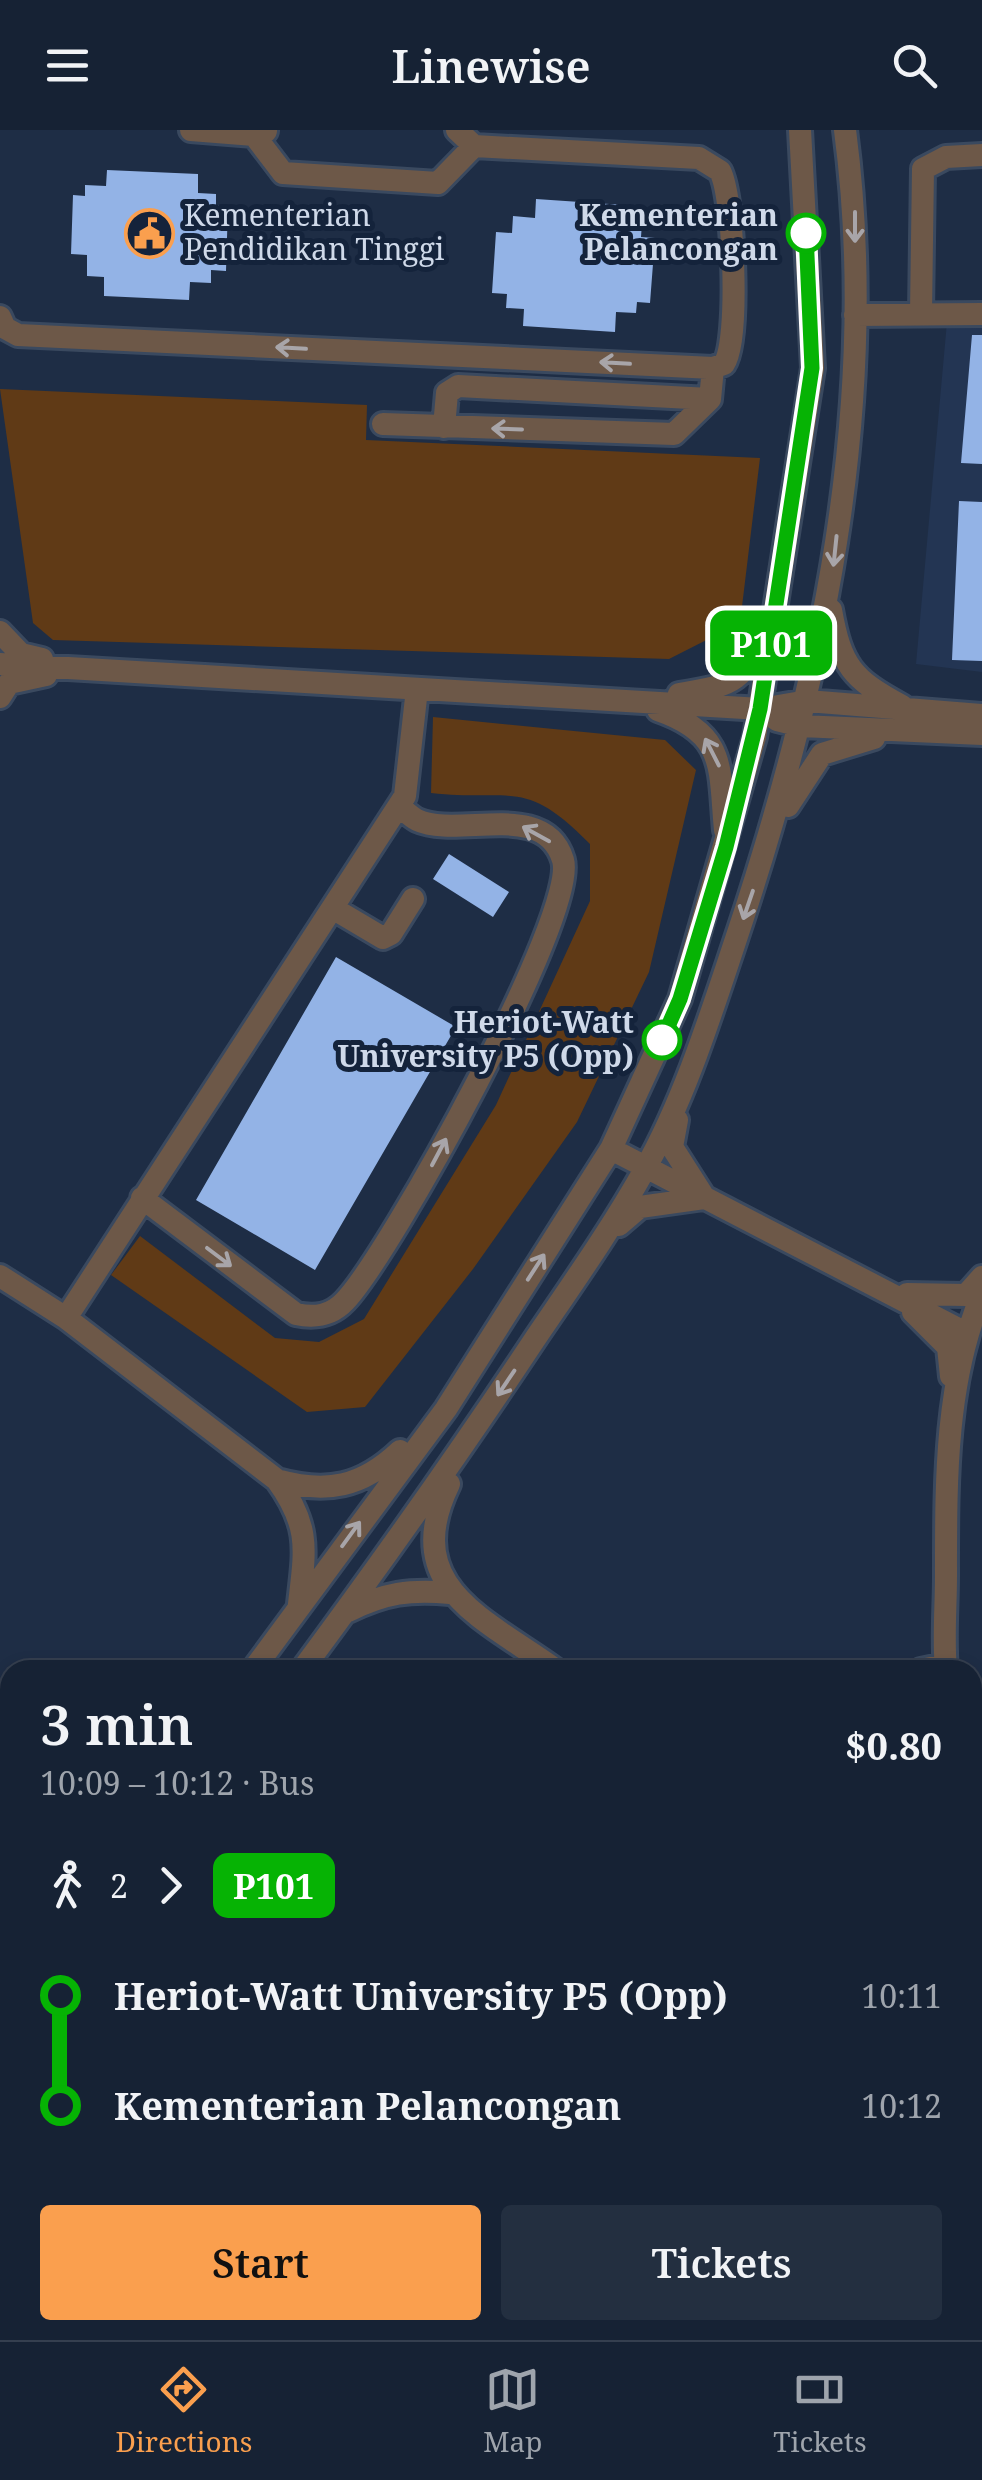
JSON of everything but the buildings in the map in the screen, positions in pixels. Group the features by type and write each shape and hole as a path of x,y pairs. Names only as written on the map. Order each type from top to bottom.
{"street":[{"path":"0,317 5,328 18,335 712,368 724,364 732,344 725,181 720,171 700,158 465,138 438,183 283,174 261,133 191,130"},
{"path":"623,130 640,154"},
{"path":"309,1660 480,1422 647,1166 683,1082 765,853 801,726 829,602 854,369 855,204 845,130"},
{"path":"261,1660 446,1408 612,1149 680,999 726,847 760,709 789,536 812,368 800,134"},
{"path":"921,312 923,168 946,157 982,156"},
{"path":"855,316 982,314"},
{"path":"383,424 674,434 710,399 712,368"},
{"path":"444,426 446,393 458,386 710,399"},
{"path":"631,701 719,689 734,682 747,669 789,536"},
{"path":"829,602 843,662 858,680 907,720"},
{"path":"0,632 21,654 78,669"},
{"path":"0,664 760,709 807,701 982,734"},
{"path":"0,697 9,683 78,669"},
{"path":"66,1318 405,796 417,688"},
{"path":"631,701 688,721 708,740 719,762 726,847"},
{"path":"760,709 777,720 801,726 982,715"},
{"path":"765,853 804,777 822,754 907,720"},
{"path":"142,1198 296,1314 328,1313 358,1284 420,1189 488,1060 553,918 565,876 563,858 540,834 519,825 418,820 399,806"},
{"path":"334,908 383,938 392,934 413,899"},
{"path":"683,1082 672,1147 704,1198"},
{"path":"612,1149 966,1333"},
{"path":"603,1238 640,1207 704,1198"},
{"path":"0,1276 66,1318 277,1480 296,1507 306,1540 299,1609"},
{"path":"893,1292 937,1297 966,1294 982,1277"},
{"path":"893,1292 948,1347 954,1394"},
{"path":"946,1660 946,1524 954,1394 966,1333 982,1294"},
{"path":"277,1480 314,1490 375,1475 446,1408"},
{"path":"450,1593 431,1543 438,1507 480,1422"},
{"path":"344,1613 384,1593 414,1589 450,1593 542,1660"}],"shaded area":[{"path":"959,302 982,303 982,672 916,664 947,322"},
{"path":"0,389 367,405 366,440 760,458 740,623 669,659 53,640 33,623"},
{"path":"433,717 665,740 696,770 649,972 577,1122 473,1269 365,1407 307,1412 111,1275 140,1236 275,1338 319,1342 364,1319 496,1105 590,901 590,844 568,823 533,801 500,795 431,793"}],"bus line":[{"name":"P101","path":"662,1040 680,999 726,847 760,709 812,368 806,233"}],"place":[{"name":"Kementerian Pendidikan Tinggi","path":"149,233"},
{"name":"Kementerian Pelancongan","path":"806,233"},
{"name":"Heriot-Watt University P5 (Opp)","path":"662,1040"}]}
